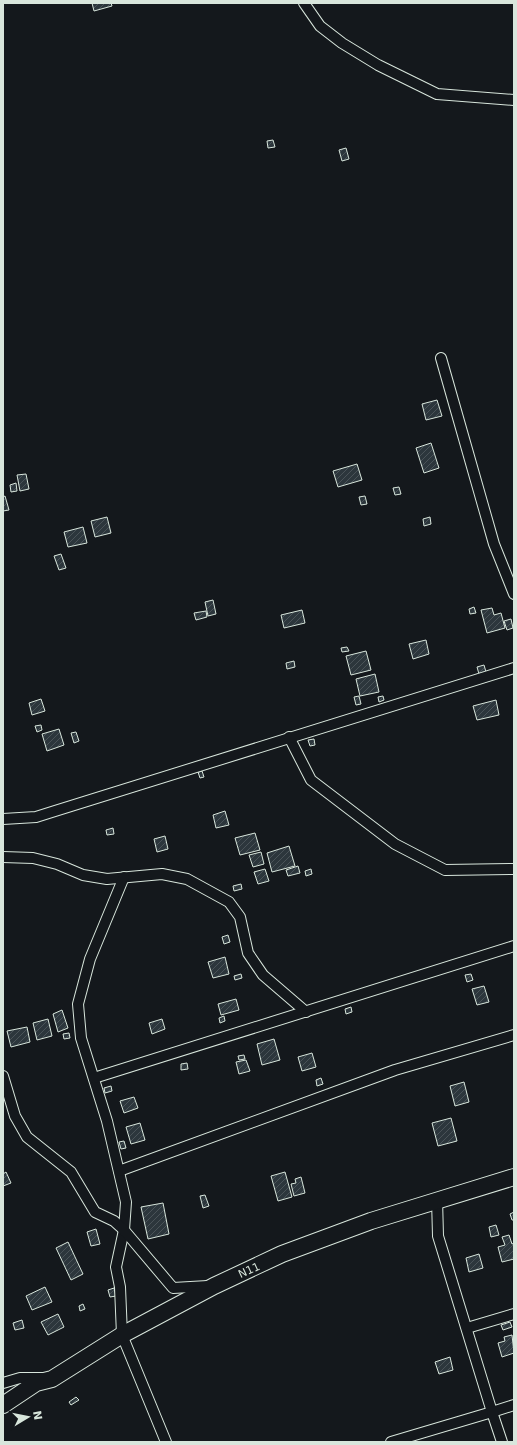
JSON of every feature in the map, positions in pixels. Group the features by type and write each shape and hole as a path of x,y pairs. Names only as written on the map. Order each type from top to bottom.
{"main road":[{"name":"N11","path":"3,1406 36,1383 52,1379 122,1335 214,1286 282,1254 371,1221 514,1176"}],"street":[{"path":"304,3 320,26 342,43 378,65 437,94 514,100"},
{"path":"441,358 494,544 514,594"},
{"path":"3,819 36,816 55,811 514,668"},
{"path":"289,737 311,780 395,844 445,870 514,869"},
{"path":"3,857 33,858 57,864 93,877 107,879 162,874 187,879 230,902 240,917 248,953 263,975 306,1012"},
{"path":"124,877 90,959 78,1004 81,1038 107,1121 126,1202 124,1230 116,1267 120,1287 122,1335 166,1442"},
{"path":"94,1078 514,946"},
{"path":"119,1171 395,1070 514,1035"},
{"path":"3,1076 15,1116 27,1137 71,1172 96,1212 114,1221 124,1230 173,1288 214,1286"},
{"path":"437,1199 438,1236 502,1442"},
{"path":"467,1328 514,1314"},
{"path":"3,1383 20,1378 52,1379"},
{"path":"391,1442 514,1405"}],"building":[{"path":"92,3 111,3 112,6 94,11"},
{"path":"273,140 275,147 268,148 267,141"},
{"path":"346,148 349,159 342,161 339,150"},
{"path":"437,400 442,416 426,420 422,404"},
{"path":"431,443 439,468 424,473 416,448"},
{"path":"357,464 362,480 338,487 333,471"},
{"path":"26,474 29,489 20,491 17,475"},
{"path":"16,483 17,491 11,492 10,485"},
{"path":"399,487 401,494 395,495 393,488"},
{"path":"5,496 9,510 3,511 3,497"},
{"path":"365,496 367,504 361,505 359,497"},
{"path":"107,517 111,533 95,537 91,521"},
{"path":"430,517 431,524 424,526 423,519"},
{"path":"83,527 87,543 68,547 64,532"},
{"path":"61,554 66,568 59,570 54,556"},
{"path":"213,600 216,614 208,616 205,602"},
{"path":"474,607 476,613 470,614 469,609"},
{"path":"492,608 494,615 501,613 505,628 487,633 481,610"},
{"path":"302,610 305,623 284,628 281,615"},
{"path":"206,611 207,617 196,620 194,613"},
{"path":"511,619 513,628 507,630 504,621"},
{"path":"426,640 429,654 413,659 409,644"},
{"path":"347,647 349,651 342,652 341,648"},
{"path":"366,651 371,670 351,675 346,656"},
{"path":"294,661 295,667 287,669 286,663"},
{"path":"484,665 486,672 479,674 477,667"},
{"path":"375,674 379,692 360,696 356,679"},
{"path":"359,696 361,704 356,705 354,697"},
{"path":"383,696 384,700 379,702 378,697"},
{"path":"41,699 45,711 32,715 29,703"},
{"path":"496,700 499,715 477,720 473,706"},
{"path":"41,725 42,730 37,732 35,726"},
{"path":"59,729 64,745 47,751 42,734"},
{"path":"76,732 79,741 74,743 71,733"},
{"path":"314,739 315,745 310,746 308,740"},
{"path":"202,771 204,777 200,778 198,772"},
{"path":"225,811 229,825 216,828 213,815"},
{"path":"113,828 114,834 107,835 106,830"},
{"path":"255,833 260,850 240,855 235,838"},
{"path":"165,836 168,849 157,852 154,839"},
{"path":"289,846 295,866 272,872 267,853"},
{"path":"261,852 264,864 253,867 249,855"},
{"path":"298,866 300,873 288,876 286,870"},
{"path":"265,869 269,881 258,884 254,872"},
{"path":"311,869 312,874 306,876 305,871"},
{"path":"241,884 242,889 234,891 233,886"},
{"path":"228,935 230,942 224,944 222,937"},
{"path":"225,957 229,974 213,978 208,962"},
{"path":"241,974 242,978 235,980 234,976"},
{"path":"471,974 473,980 467,982 465,975"},
{"path":"484,986 489,1002 477,1005 472,989"},
{"path":"236,999 239,1010 221,1015 218,1004"},
{"path":"351,1007 352,1012 346,1014 345,1009"},
{"path":"62,1010 68,1028 58,1032 53,1014"},
{"path":"224,1016 225,1021 220,1023 219,1018"},
{"path":"48,1019 52,1036 37,1040 33,1023"},
{"path":"162,1019 165,1029 152,1034 149,1023"},
{"path":"27,1027 30,1042 11,1047 7,1031"},
{"path":"69,1033 70,1038 64,1039 63,1034"},
{"path":"274,1039 280,1060 262,1065 257,1044"},
{"path":"312,1053 316,1067 302,1071 298,1057"},
{"path":"244,1055 245,1059 239,1060 238,1056"},
{"path":"246,1060 250,1071 239,1074 236,1062"},
{"path":"187,1063 188,1069 181,1070 181,1064"},
{"path":"321,1078 323,1084 317,1086 316,1080"},
{"path":"464,1082 469,1102 455,1106 450,1086"},
{"path":"111,1086 112,1091 105,1093 104,1088"},
{"path":"134,1097 138,1108 124,1113 120,1101"},
{"path":"451,1118 457,1141 438,1146 432,1123"},
{"path":"140,1123 145,1140 131,1144 126,1127"},
{"path":"124,1141 126,1148 121,1149 119,1142"},
{"path":"6,1172 11,1183 3,1186 3,1174"},
{"path":"285,1172 292,1197 278,1201 271,1176"},
{"path":"301,1177 305,1193 294,1196 291,1184 296,1183 295,1179"},
{"path":"205,1195 209,1206 203,1208 200,1196"},
{"path":"163,1203 169,1234 148,1239 141,1207"},
{"path":"514,1212 514,1220 512,1220 510,1214"},
{"path":"496,1225 499,1235 491,1237 489,1227"},
{"path":"96,1229 100,1244 91,1246 87,1232"},
{"path":"509,1235 512,1244 514,1243 514,1259 502,1262 498,1247 505,1245 502,1237"},
{"path":"68,1242 83,1274 71,1280 56,1248"},
{"path":"479,1254 483,1268 469,1272 466,1258"},
{"path":"45,1287 52,1302 32,1310 26,1296"},
{"path":"114,1288 116,1296 110,1297 108,1290"},
{"path":"83,1304 85,1309 80,1311 79,1306"},
{"path":"58,1314 64,1327 48,1335 41,1322"},
{"path":"22,1320 24,1328 15,1330 13,1323"},
{"path":"510,1322 512,1327 503,1330 501,1325"},
{"path":"512,1335 514,1353 502,1357 498,1343 505,1341 504,1337"},
{"path":"450,1357 453,1370 439,1374 435,1362"},
{"path":"76,1397 79,1400 71,1405 69,1402"}]}
